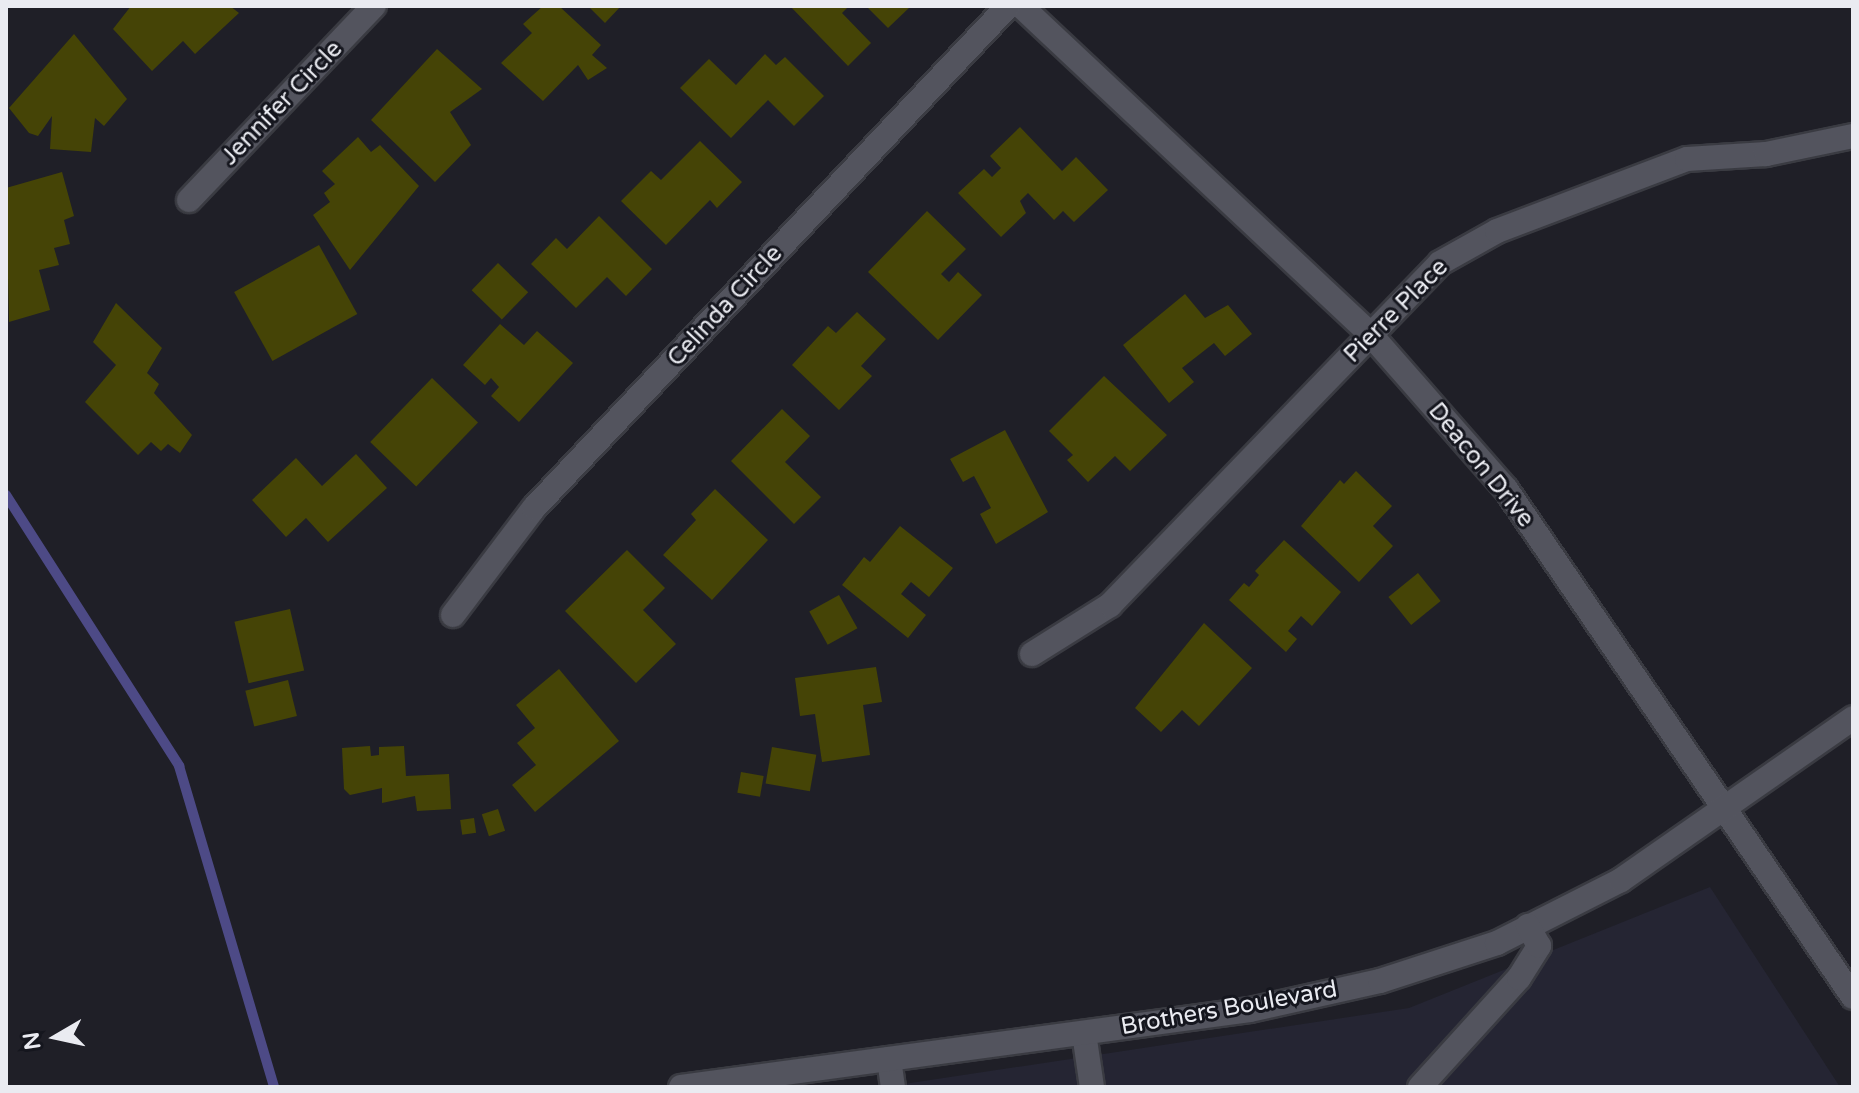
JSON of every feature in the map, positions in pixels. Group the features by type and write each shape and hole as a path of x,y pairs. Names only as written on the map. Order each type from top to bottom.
{"street":[{"name":"Jennifer Circle","path":"189,200 374,6"},
{"name":"Celinda Circle","path":"453,615 534,508 1008,6"},
{"name":"Deacon Drive","path":"1021,6 1371,335 1506,489 1853,997"},
{"name":"Pierre Place","path":"1032,654 1110,605 1440,263 1497,231 1687,159 1766,154 1853,136"},
{"name":"Brothers Boulevard","path":"681,1087 1250,1010 1380,981 1497,943 1621,880 1853,718"},
{"path":"1420,1087 1519,978 1539,946 1528,926"},
{"path":"1084,1033 1092,1087"},
{"path":"889,1059 893,1087"}],"shaded area":[{"path":"1710,887 1840,1087 884,1087 1409,1008"}],"building":[{"path":"131,6 230,6 239,13 195,54 183,41 152,71 113,29"},
{"path":"543,6 559,6 601,45 592,55 607,68 588,80 578,65 543,101 501,63 532,33 523,24"},
{"path":"588,6 621,6 605,23"},
{"path":"790,6 849,6 842,13 871,43 848,66"},
{"path":"866,6 911,6 888,28"},
{"path":"74,34 127,99 104,126 95,118 91,152 50,149 52,116 38,136 29,133 9,108"},
{"path":"437,49 482,89 450,112 471,145 435,182 371,120"},
{"path":"765,54 776,65 785,57 824,96 794,126 768,100 731,138 680,88 709,59 736,85"},
{"path":"1020,127 1062,171 1076,157 1108,190 1074,222 1063,211 1054,220 1028,193 1020,201 1026,213 1001,237 958,193 984,169 992,177 1001,168 990,156"},
{"path":"358,137 371,152 380,145 419,186 350,270 313,215 330,202 324,193 335,184 322,171"},
{"path":"700,141 742,182 717,208 710,200 666,245 621,201 651,171 661,180"},
{"path":"62,172 74,216 64,220 70,244 54,248 59,265 39,270 50,310 9,322 6,188"},
{"path":"927,211 966,249 941,274 949,282 958,272 982,295 938,340 868,272"},
{"path":"599,216 652,269 626,296 607,277 576,308 531,264 556,238 567,249"},
{"path":"319,245 357,314 272,361 234,292"},
{"path":"498,263 528,292 502,320 472,290"},
{"path":"1185,294 1205,318 1228,305 1252,334 1225,356 1214,343 1182,368 1194,382 1169,403 1123,345"},
{"path":"116,303 162,348 147,373 159,384 154,393 192,435 180,453 168,444 161,451 151,442 138,455 85,402 116,365 93,342"},
{"path":"857,312 886,339 861,366 872,376 839,410 792,365 828,326 836,333"},
{"path":"500,324 524,345 537,331 573,363 519,422 491,396 499,387 491,378 485,385 463,365"},
{"path":"1104,376 1167,435 1130,471 1115,456 1088,482 1067,460 1073,455 1049,431"},
{"path":"432,378 478,422 416,486 370,442"},
{"path":"782,409 810,436 785,462 821,497 794,524 731,461"},
{"path":"1005,430 1048,512 996,544 980,514 991,508 974,476 963,482 950,459"},
{"path":"356,454 387,488 328,542 306,518 286,537 252,500 296,458 322,486"},
{"path":"1356,471 1392,506 1373,526 1393,546 1359,582 1301,526 1340,480 1344,484"},
{"path":"715,489 768,540 712,600 663,555 696,520 691,514"},
{"path":"900,526 953,568 929,597 911,582 901,594 926,615 908,638 842,585 864,557 870,562"},
{"path":"1284,540 1341,592 1312,626 1301,616 1288,631 1297,639 1286,652 1229,600 1244,583 1249,587 1259,575 1255,571"},
{"path":"627,550 665,588 643,610 676,644 636,683 565,611"},
{"path":"1418,573 1441,601 1411,625 1388,597"},
{"path":"839,595 857,628 828,645 809,611"},
{"path":"290,609 304,670 249,683 234,622"},
{"path":"1204,623 1252,668 1199,726 1182,710 1161,732 1135,708"},
{"path":"876,667 882,702 863,705 870,755 822,762 815,714 800,716 795,678"},
{"path":"559,669 619,741 535,812 512,785 536,765 517,743 535,728 516,705"},
{"path":"288,680 297,716 254,727 245,691"},
{"path":"370,746 371,756 379,755 379,747 404,746 406,776 449,774 451,809 417,811 415,796 382,803 382,788 350,795 344,789 342,748"},
{"path":"772,747 816,755 810,791 766,783"},
{"path":"741,772 764,776 760,797 737,793"},
{"path":"498,809 505,831 489,836 482,814"},
{"path":"474,818 476,833 462,835 460,820"}],"waterway":[{"path":"6,495 179,766 274,1087"}]}
